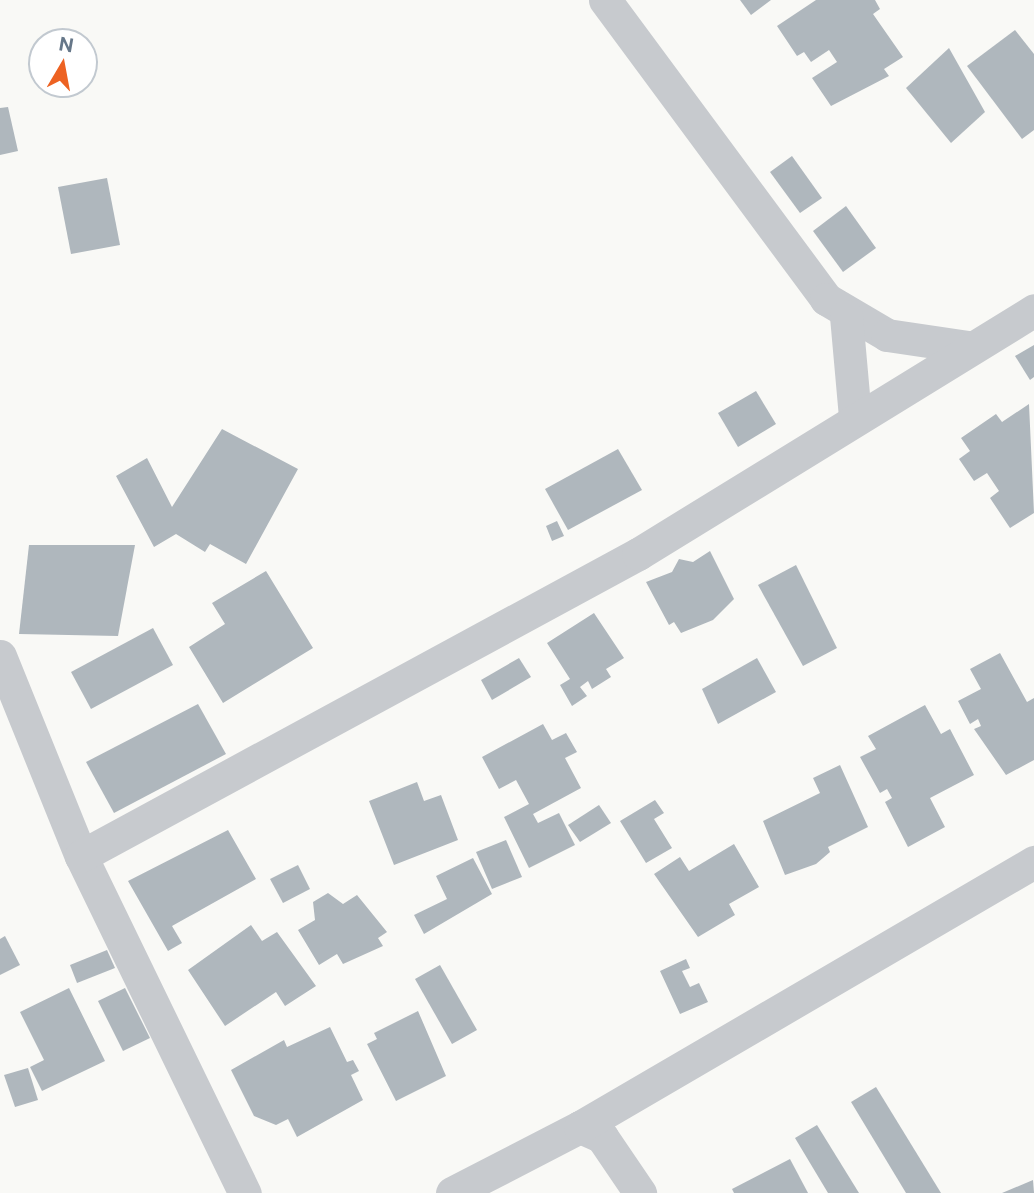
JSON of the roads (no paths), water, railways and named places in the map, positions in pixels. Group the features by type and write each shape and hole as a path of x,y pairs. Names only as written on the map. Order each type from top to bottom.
{"street":[{"path":"606,0 810,280 846,316 887,335 968,347"},
{"path":"81,856 638,554 968,347 1034,310"},
{"path":"846,316 855,417"},
{"path":"0,656 81,856 244,1193"},
{"path":"452,1193 580,1127 1034,862"},
{"path":"580,1127 602,1137 640,1193"}]}
